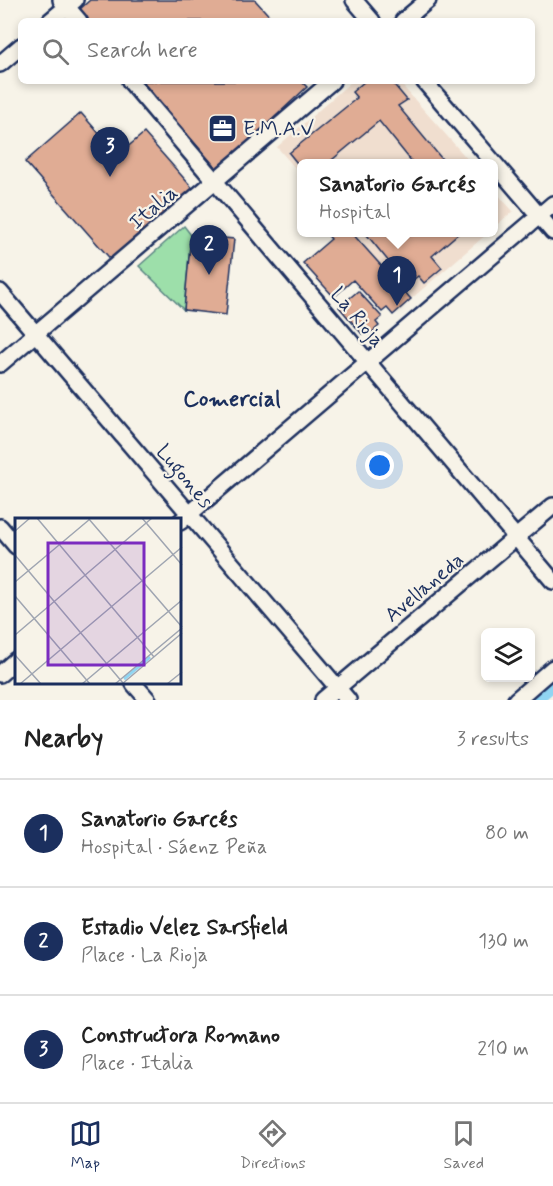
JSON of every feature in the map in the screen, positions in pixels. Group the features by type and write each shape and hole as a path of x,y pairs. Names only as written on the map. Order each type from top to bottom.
{"street":[{"path":"354,0 369,18"},
{"path":"407,18 428,0"},
{"path":"53,18 68,2 77,18"},
{"path":"0,64 18,49"},
{"name":"La Rioja","path":"133,84 553,581"},
{"name":"Italia","path":"0,364 328,84"},
{"path":"427,84 490,159"},
{"path":"498,168 553,232"},
{"path":"185,518 553,204"},
{"name":"Lugones","path":"0,292 185,518 348,700"},
{"name":"Avellaneda","path":"323,700 553,506"},
{"path":"0,527 15,545"},
{"path":"0,674 15,661"},
{"path":"516,700 553,668"},
{"path":"135,685 148,700"}],"shaded area":[{"path":"349,84 401,84 467,159 297,159 297,170 277,147"},
{"path":"498,194 513,211 498,224"},
{"path":"357,237 483,237 411,299"}],"green space":[{"path":"184,226 191,235 184,310 139,266"}],"building":[{"path":"90,0 255,0 271,18 86,18 79,10"},
{"name":"E.M.A.V","path":"144,84 304,84 307,87 218,170"},
{"path":"361,84 394,84 407,100 398,106 442,159 410,159 379,121 333,159 297,159 297,163 289,153 357,98 352,92"},
{"path":"81,113 118,155 144,133 196,192 114,263 25,162"},
{"path":"191,235 234,239 226,315 184,310"},
{"path":"329,237 355,237 411,299 393,315 387,308 382,312 353,280 334,297 303,263 331,239"},
{"path":"369,237 454,237 432,256 442,268 424,283 418,276 413,280 409,274 403,279"},
{"path":"358,291 382,317 376,322 379,326 369,335 366,331 362,334 339,307"}],"waterway":[{"path":"534,700 553,684"}],"place":[{"name":"E.M.A.V","path":"222,128"},
{"name":"Constructora Romano","path":"110,177"},
{"name":"Estadio Velez Sarsfield","path":"209,275"},
{"name":"Sanatorio Garcés","path":"397,306"}],"district":[{"name":"Comercial","path":"232,398"}]}
